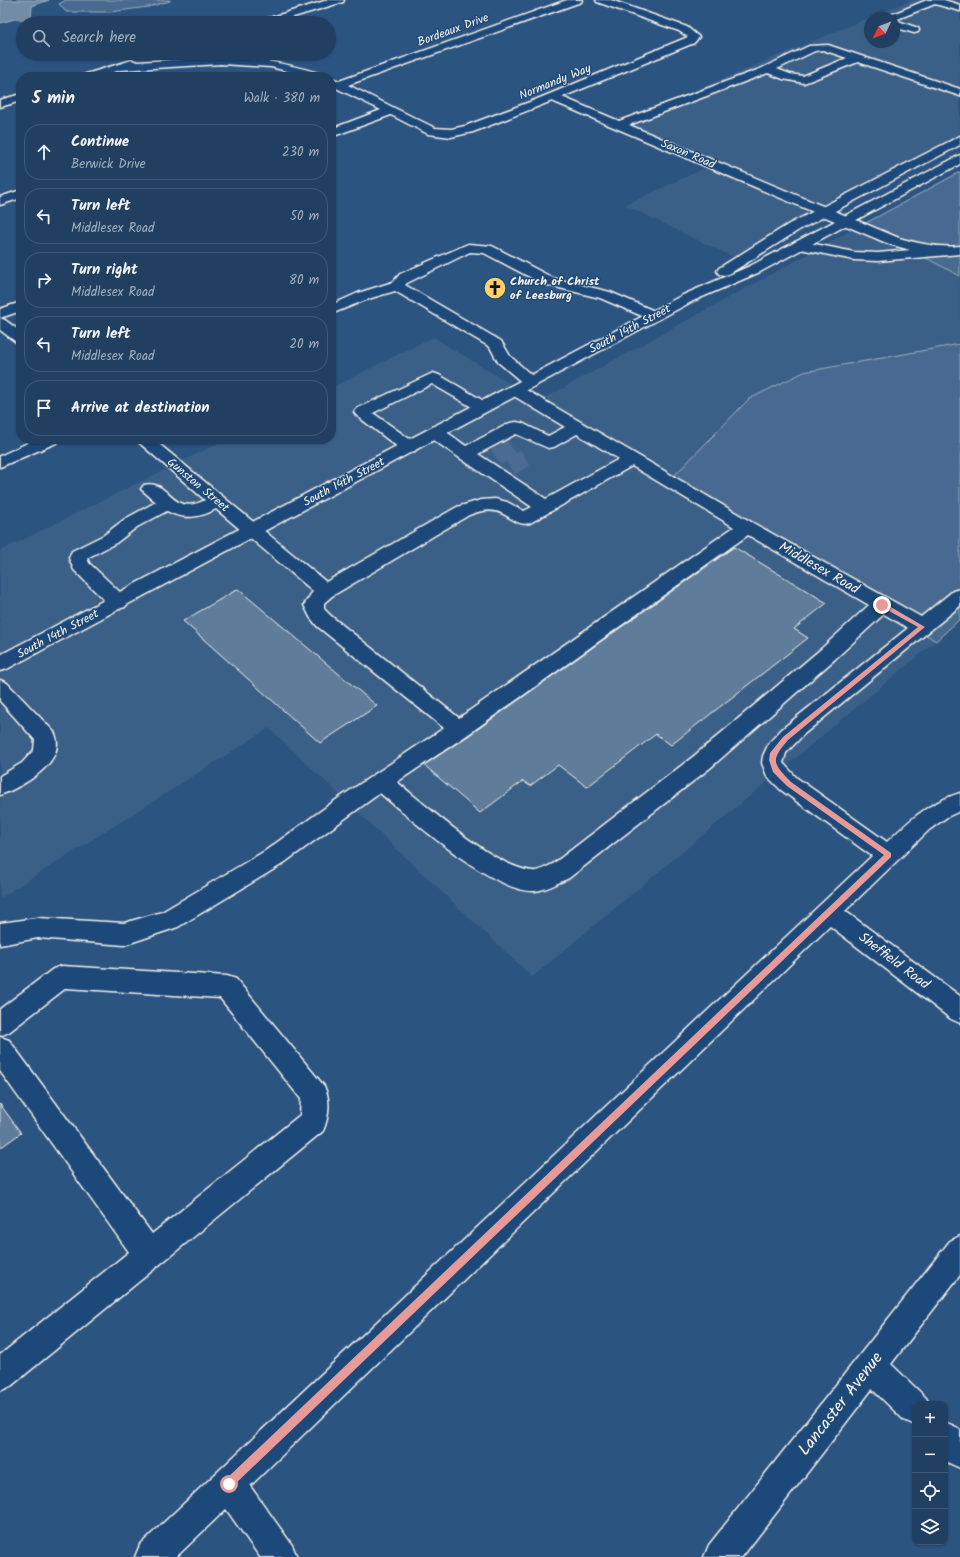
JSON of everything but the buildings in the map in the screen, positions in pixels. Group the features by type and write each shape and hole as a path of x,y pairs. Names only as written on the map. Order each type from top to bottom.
{"main road":[{"path":"286,16 338,0"},
{"name":"Bordeaux Drive","path":"336,82 577,0"},
{"name":"Normandy Way","path":"336,84 432,131 451,133 469,129 553,97 690,41 694,37 683,29 601,0"},
{"path":"900,15 935,0 960,8"},
{"path":"900,25 914,30"},
{"path":"618,125 767,70 813,48 824,47 958,91"},
{"path":"767,70 791,78 804,80 858,58"},
{"path":"103,72 142,60"},
{"path":"119,67 194,60 233,61 279,66 305,72"},
{"name":"Saxon Road","path":"553,97 824,212 909,246 942,251"},
{"path":"0,104 16,99"},
{"path":"336,131 391,111"},
{"name":"South 14th Street","path":"688,298 736,262 794,227 960,140"},
{"name":"South 14th Street","path":"0,664 688,298 754,269 960,159"},
{"path":"0,201 16,196"},
{"path":"800,244 854,256 878,257 960,250"},
{"path":"336,308 363,296 398,285 399,282 405,277 468,248 480,247 487,249 548,281 605,295 654,316"},
{"name":"Middlesex Road","path":"398,285 496,344 504,359 523,386 577,427 747,527 922,627"},
{"path":"0,314 16,308"},
{"path":"0,323 16,335"},
{"path":"409,447 362,412 433,378 483,407"},
{"path":"465,454 516,427 548,443"},
{"path":"532,453 577,427"},
{"path":"435,433 465,454 496,466 545,507"},
{"path":"517,444 533,435"},
{"path":"0,462 39,444"},
{"name":"Gunston Street","path":"149,444 325,591"},
{"path":"459,729 330,626 315,612 314,604 317,598 325,591 463,511 483,504 497,504 524,519 632,459"},
{"path":"150,489 182,512 190,513 201,510 217,502"},
{"path":"118,602 81,566 78,558 79,555 110,539 131,523 168,503"},
{"path":"0,934 38,928 124,934 169,920 273,858 747,527"},
{"path":"888,855 789,784 775,770 772,760 773,753 786,738 960,596"},
{"path":"381,782 451,838 498,870 515,877 534,881 548,877 561,870 702,762 882,605"},
{"path":"0,688 46,738 44,753 35,764 30,769 0,786"},
{"path":"152,1557 888,855 930,817 950,805 960,802"},
{"name":"Sheffield Road","path":"829,912 960,1011"},
{"path":"0,1024 62,977 227,987 315,1095 313,1122 0,1375"},
{"path":"0,1049 149,1255"},
{"name":"Lancaster Avenue","path":"721,1557 871,1367 960,1251"},
{"path":"871,1367 912,1406"},
{"path":"948,1441 960,1452"},
{"path":"229,1484 280,1557"}],"shaded area":[{"path":"0,0 49,0 32,6 31,16 16,16 16,19 0,23"},
{"path":"66,0 170,1 148,7 110,12 66,12 59,4"},
{"path":"911,0 960,0 960,135 789,224 733,257 625,205 714,164 618,123 864,20 864,48 900,48 900,12 882,12"},
{"path":"960,172 960,246 922,244 900,238 864,224"},
{"path":"854,229 911,250 960,276 960,344 804,372 671,480 936,641 532,977 269,728 0,898 0,673 524,392 538,400 556,392"},
{"path":"911,250 948,255 960,254 960,276"},
{"path":"433,337 512,385 0,656 0,551 217,444 336,444 336,386"},
{"path":"960,344 960,619 936,641 670,480 749,399 804,372"}],"tunnel":[{"path":"496,457 517,444"},
{"path":"510,467 532,453"}],"place":[{"name":"Church of Christ of Leesburg","path":"495,288"}],"route":[{"path":"229,1484 888,855 848,828 789,784 775,770 772,760 773,753 786,738 922,627 882,605"}]}
